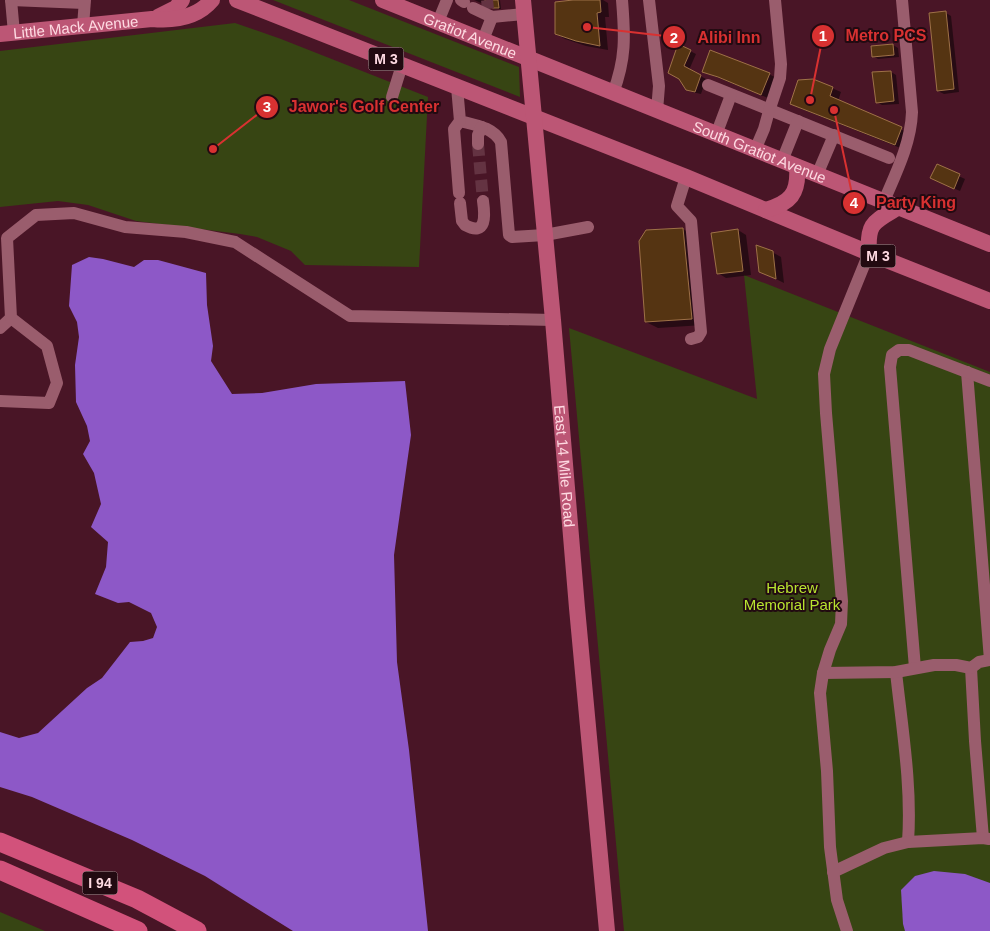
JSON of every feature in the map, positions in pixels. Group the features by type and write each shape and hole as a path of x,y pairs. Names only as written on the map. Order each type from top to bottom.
{"highway":[{"name":"I 94","path":"0,842 137,899 196,931"},
{"name":"I 94","path":"0,870 138,931"}],"main road":[{"name":"Little Mack Avenue","path":"152,19 176,8 182,0"},
{"name":"Little Mack Avenue","path":"7,33 152,19 166,21 183,18 207,6 212,0"},
{"name":"M 3","path":"238,0 686,177 990,301"},
{"name":"Gratiot Avenue","path":"383,0 414,6 438,22 528,60"},
{"name":"East 14 Mile Road","path":"523,7 553,320 607,931"},
{"name":"South Gratiot Avenue","path":"528,60 990,244"},
{"path":"766,210 778,206 793,195 796,186 789,164"},
{"path":"869,253 868,237 870,230 892,204"}],"street":[{"path":"7,33 11,0 85,1 83,26"},
{"path":"438,22 447,0"},
{"path":"613,93 620,75 625,37 622,0"},
{"path":"649,0 659,86 657,111"},
{"path":"755,150 764,129 780,78 781,64 775,0"},
{"path":"892,204 912,125 902,0"},
{"path":"466,3 493,13 523,7"},
{"path":"483,40 493,13"},
{"path":"392,97 402,65"},
{"path":"708,85 890,158"},
{"path":"457,87 460,121 454,129 462,221 465,225 476,228 484,223 483,201"},
{"path":"716,134 731,95"},
{"path":"460,121 492,132 501,142 509,235 512,237 545,235 588,227"},
{"path":"789,164 798,121"},
{"path":"478,144 478,135 482,127"},
{"path":"817,175 834,135"},
{"path":"686,177 677,206 691,221 701,332 698,337 690,339"},
{"path":"0,401 49,402 57,383 47,346 11,318 4,239 36,215 74,213 125,227 186,232 235,242 350,316 553,320"},
{"path":"847,931 837,900 830,848 827,772 820,693 830,650 841,624 842,601 824,374 830,349 869,253"},
{"path":"0,328 11,318"},
{"path":"915,668 890,367 892,355 899,350 910,350 990,381"},
{"path":"823,674 896,672 934,665 956,665 971,668 979,662 990,660 967,372"},
{"path":"834,872 884,848 908,842 987,838 974,742 971,668"},
{"path":"896,672 905,748 910,822 908,842"}],"green space":[{"path":"273,0 349,0 519,67 520,97"},
{"path":"235,23 281,39 428,97 419,267 305,265 291,251 257,237 136,221 88,205 58,201 0,207 0,51"},
{"name":"Hebrew Memorial Park","path":"744,275 990,372 990,931 624,931 569,328 757,399"},
{"path":"0,912 45,931 0,931"}],"shaded area":[{"path":"89,257 134,267 144,260 158,260 206,273 207,305 213,346 211,361 232,394 262,393 316,384 405,381 411,435 394,555 397,662 409,750 428,931 293,931 205,876 132,840 32,797 0,787 0,732 19,738 38,733 87,688 102,678 130,642 153,638 157,627 151,613 129,602 118,603 95,594 106,567 108,542 91,527 101,504 94,473 83,454 90,441 87,426 76,402 75,365 79,337 77,322 69,306 72,265"},
{"path":"934,871 965,874 990,883 990,931 905,931 901,890 915,876"}],"building":[{"path":"485,0 498,0 499,8 485,5"},
{"path":"600,0 601,12 597,13 600,46 555,34 555,2"},
{"path":"946,11 954,89 937,91 929,13"},
{"path":"678,44 691,50 684,66 701,75 695,92 686,90 679,79 668,73"},
{"path":"893,44 894,55 872,57 871,46"},
{"path":"710,50 770,73 761,95 702,72"},
{"path":"891,71 894,101 876,103 872,72"},
{"path":"813,79 833,87 830,96 902,127 895,145 790,104 798,80"},
{"path":"937,164 960,174 954,189 930,178"},
{"path":"683,228 692,319 645,322 639,241 646,230"},
{"path":"738,229 743,271 717,274 711,233"},
{"path":"756,245 773,251 776,279 759,272"}],"tunnel":[{"path":"487,0 488,9"},
{"path":"478,144 483,201"}],"place":[{"name":"Alibi Inn","path":"587,27"},
{"name":"Metro PCS","path":"810,100"},
{"name":"Party King","path":"834,110"},
{"name":"Jawor's Golf Center","path":"213,149"}]}
